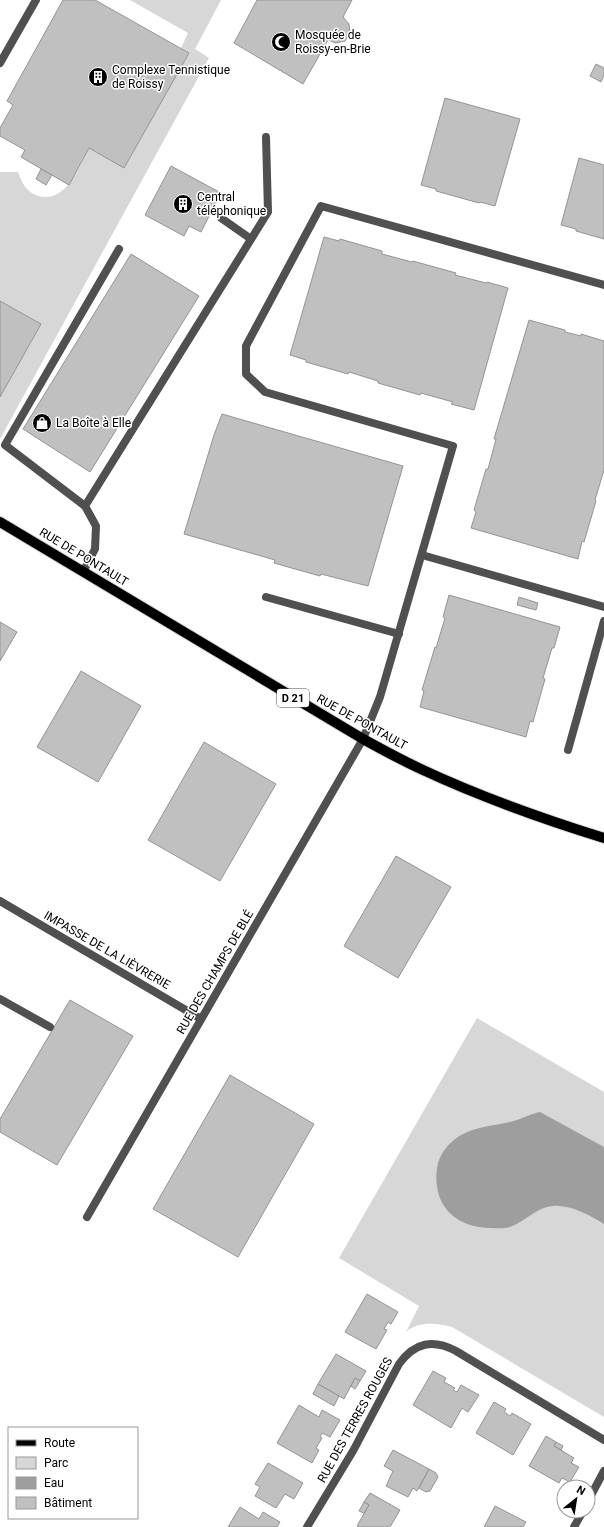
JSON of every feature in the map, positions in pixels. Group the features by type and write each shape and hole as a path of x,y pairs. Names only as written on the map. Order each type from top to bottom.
{"main road":[{"name":"RUE DE PONTAULT","path":"0,522 363,739 422,770 518,809 604,838"}],"street":[{"path":"0,63 36,0"},
{"path":"85,506 268,212 266,138"},
{"name":"RUE DES CHAMPS DE BLÉ","path":"87,1217 363,739 380,697 453,446 265,392 246,374 246,346 322,206 604,285"},
{"path":"220,218 251,239"},
{"path":"83,572 95,549 96,526 85,506 5,445 119,249"},
{"path":"422,554 604,607"},
{"path":"266,597 399,634"},
{"path":"568,750 604,621"},
{"name":"IMPASSE DE LA LIÈVRERIE","path":"0,901 201,1019"},
{"path":"0,999 50,1027"},
{"name":"RUE DES TERRES ROUGES","path":"307,1527 353,1451 399,1364 409,1352 422,1345 438,1344 456,1351 604,1440"},
{"path":"596,1486 604,1471"}],"green space":[{"path":"130,0 221,0 195,49 209,58 0,439 0,397 41,324 0,301 0,172 18,172 27,190 38,196 48,197 56,195 70,182 76,174 89,148 124,168 189,53 181,48 188,33"},
{"path":"477,1018 604,1092 604,1417 452,1327 428,1324 416,1326 406,1332 419,1306 339,1258"}],"water":[{"path":"540,1112 604,1147 604,1224 577,1210 559,1206 552,1206 539,1210 516,1224 505,1228 478,1227 457,1219 442,1203 438,1193 436,1181 437,1168 442,1153 445,1149 461,1135 474,1129 510,1122"}],"building":[{"name":"Complexe Tennistique de Roissy","path":"63,0 95,0 189,53 124,168 89,148 69,185 21,157 25,150 0,136 0,128 13,105 7,101"},
{"name":"Mosquée de Roissy-en-Brie","path":"257,0 352,0 343,17 349,24 350,33 345,41 336,43 328,40 303,84 234,43"},
{"path":"596,64 604,68 604,75 601,82 590,76"},
{"path":"445,98 520,119 495,206 436,191 436,189 421,185"},
{"path":"579,158 604,165 604,239 561,225"},
{"name":"Central téléphonique","path":"171,166 221,193 201,232 189,226 184,236 145,215"},
{"path":"41,169 52,175 46,185 36,179"},
{"path":"324,237 339,241 340,239 382,251 382,254 413,261 456,273 455,275 508,288 474,410 451,404 453,402 421,393 420,395 378,383 378,381 349,372 348,374 306,362 306,360 290,355"},
{"path":"131,254 199,296 90,472 23,429"},
{"path":"0,301 41,324 0,397"},
{"path":"529,320 565,330 565,332 581,336 581,334 604,341 604,470 584,542 582,541 578,559 471,528 476,512 474,510 486,469 488,469 496,439 494,439"},
{"path":"222,414 403,466 368,586 321,574 320,576 274,563 275,560 184,534 214,435"},
{"path":"449,595 560,627 543,678 545,679 533,722 530,721 526,737 420,707 424,691 422,690 445,618 443,617"},
{"path":"519,597 538,603 536,610 517,605"},
{"path":"0,622 17,632 0,661"},
{"path":"81,671 141,706 98,782 37,747"},
{"path":"204,742 276,784 220,881 148,840"},
{"path":"396,856 451,887 398,978 344,946"},
{"path":"70,1000 133,1036 57,1165 0,1132 0,1119"},
{"path":"230,1075 314,1124 238,1257 153,1209"},
{"path":"367,1294 398,1312 391,1324 388,1322 384,1329 387,1330 376,1349 345,1332"},
{"path":"336,1354 366,1371 360,1381 355,1378 344,1399 318,1384"},
{"path":"433,1371 446,1378 444,1382 455,1388 453,1390 457,1392 461,1385 479,1395 468,1412 462,1408 451,1428 413,1405"},
{"path":"355,1378 360,1381 355,1389 351,1386"},
{"path":"318,1384 339,1396 334,1406 313,1394"},
{"path":"494,1402 506,1409 504,1412 510,1416 512,1413 531,1424 513,1455 476,1433"},
{"path":"299,1405 319,1417 322,1410 340,1420 330,1437 322,1433 320,1437 322,1438 316,1448 319,1450 312,1463 277,1443"},
{"path":"546,1436 556,1442 554,1446 574,1458 571,1463 579,1467 572,1479 562,1478 556,1479 556,1481 529,1466"},
{"path":"556,1442 563,1446 561,1450 554,1446"},
{"path":"393,1450 429,1469 417,1491 413,1488 408,1497 386,1486 393,1471 384,1466"},
{"path":"268,1463 303,1483 294,1499 285,1494 276,1508 255,1496 260,1487 255,1484"},
{"path":"429,1469 436,1473 438,1477 430,1491 426,1492 419,1488"},
{"path":"370,1493 400,1510 390,1527 357,1526 369,1505 364,1502"},
{"path":"364,1502 369,1505 364,1513 359,1511"},
{"path":"495,1506 526,1522 523,1527 484,1527"},
{"path":"240,1507 259,1519 263,1512 280,1522 277,1527 228,1527"}],"place":[{"name":"Mosquée de Roissy-en-Brie","path":"281,42"},
{"name":"Complexe Tennistique de Roissy","path":"98,77"},
{"name":"Central téléphonique","path":"183,204"},
{"name":"La Boîte à Elle","path":"42,423"}]}
